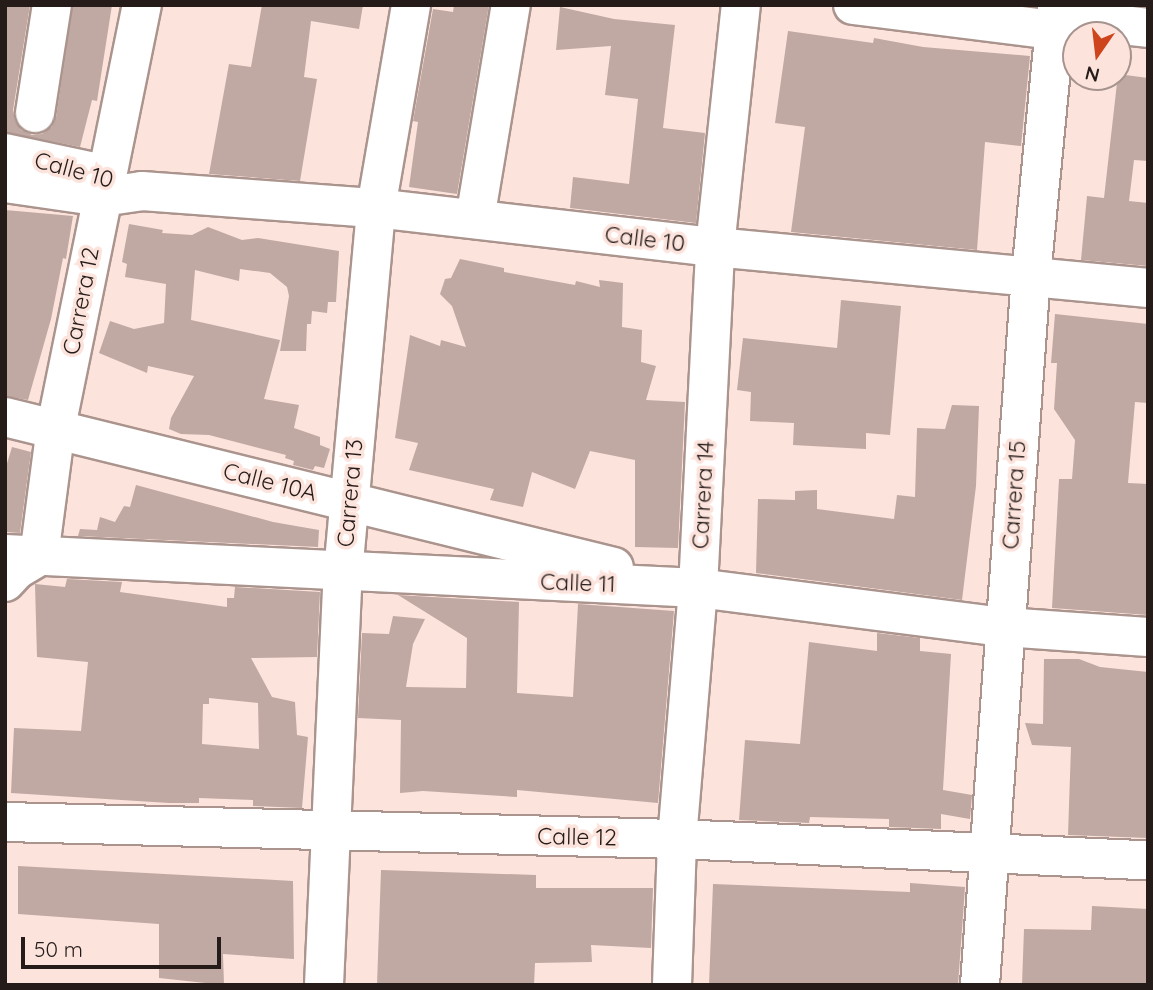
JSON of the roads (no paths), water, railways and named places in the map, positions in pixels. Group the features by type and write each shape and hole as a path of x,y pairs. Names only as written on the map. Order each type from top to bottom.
{"street":[{"path":"35,113 52,5"},
{"name":"Carrera 12","path":"22,555 56,427 142,5"},
{"name":"Carrera 13","path":"324,985 343,573 349,503 376,208 411,5"},
{"path":"475,219 511,5"},
{"name":"Carrera 14","path":"672,985 677,839 698,588 715,247 741,5"},
{"path":"853,5 1060,14 1148,27"},
{"name":"Carrera 15","path":"980,985 1031,276 1060,14"},
{"name":"Calle 10","path":"5,153 104,186 142,191 376,208 715,247 1148,288"},
{"path":"5,183 104,186"},
{"name":"Calle 10A","path":"5,417 56,427 349,503 698,588"},
{"path":"5,582 16,570 22,555"},
{"name":"Calle 11","path":"22,555 343,573 698,588 1004,627 1148,637"},
{"name":"Calle 12","path":"5,822 677,839 1148,860"}]}
